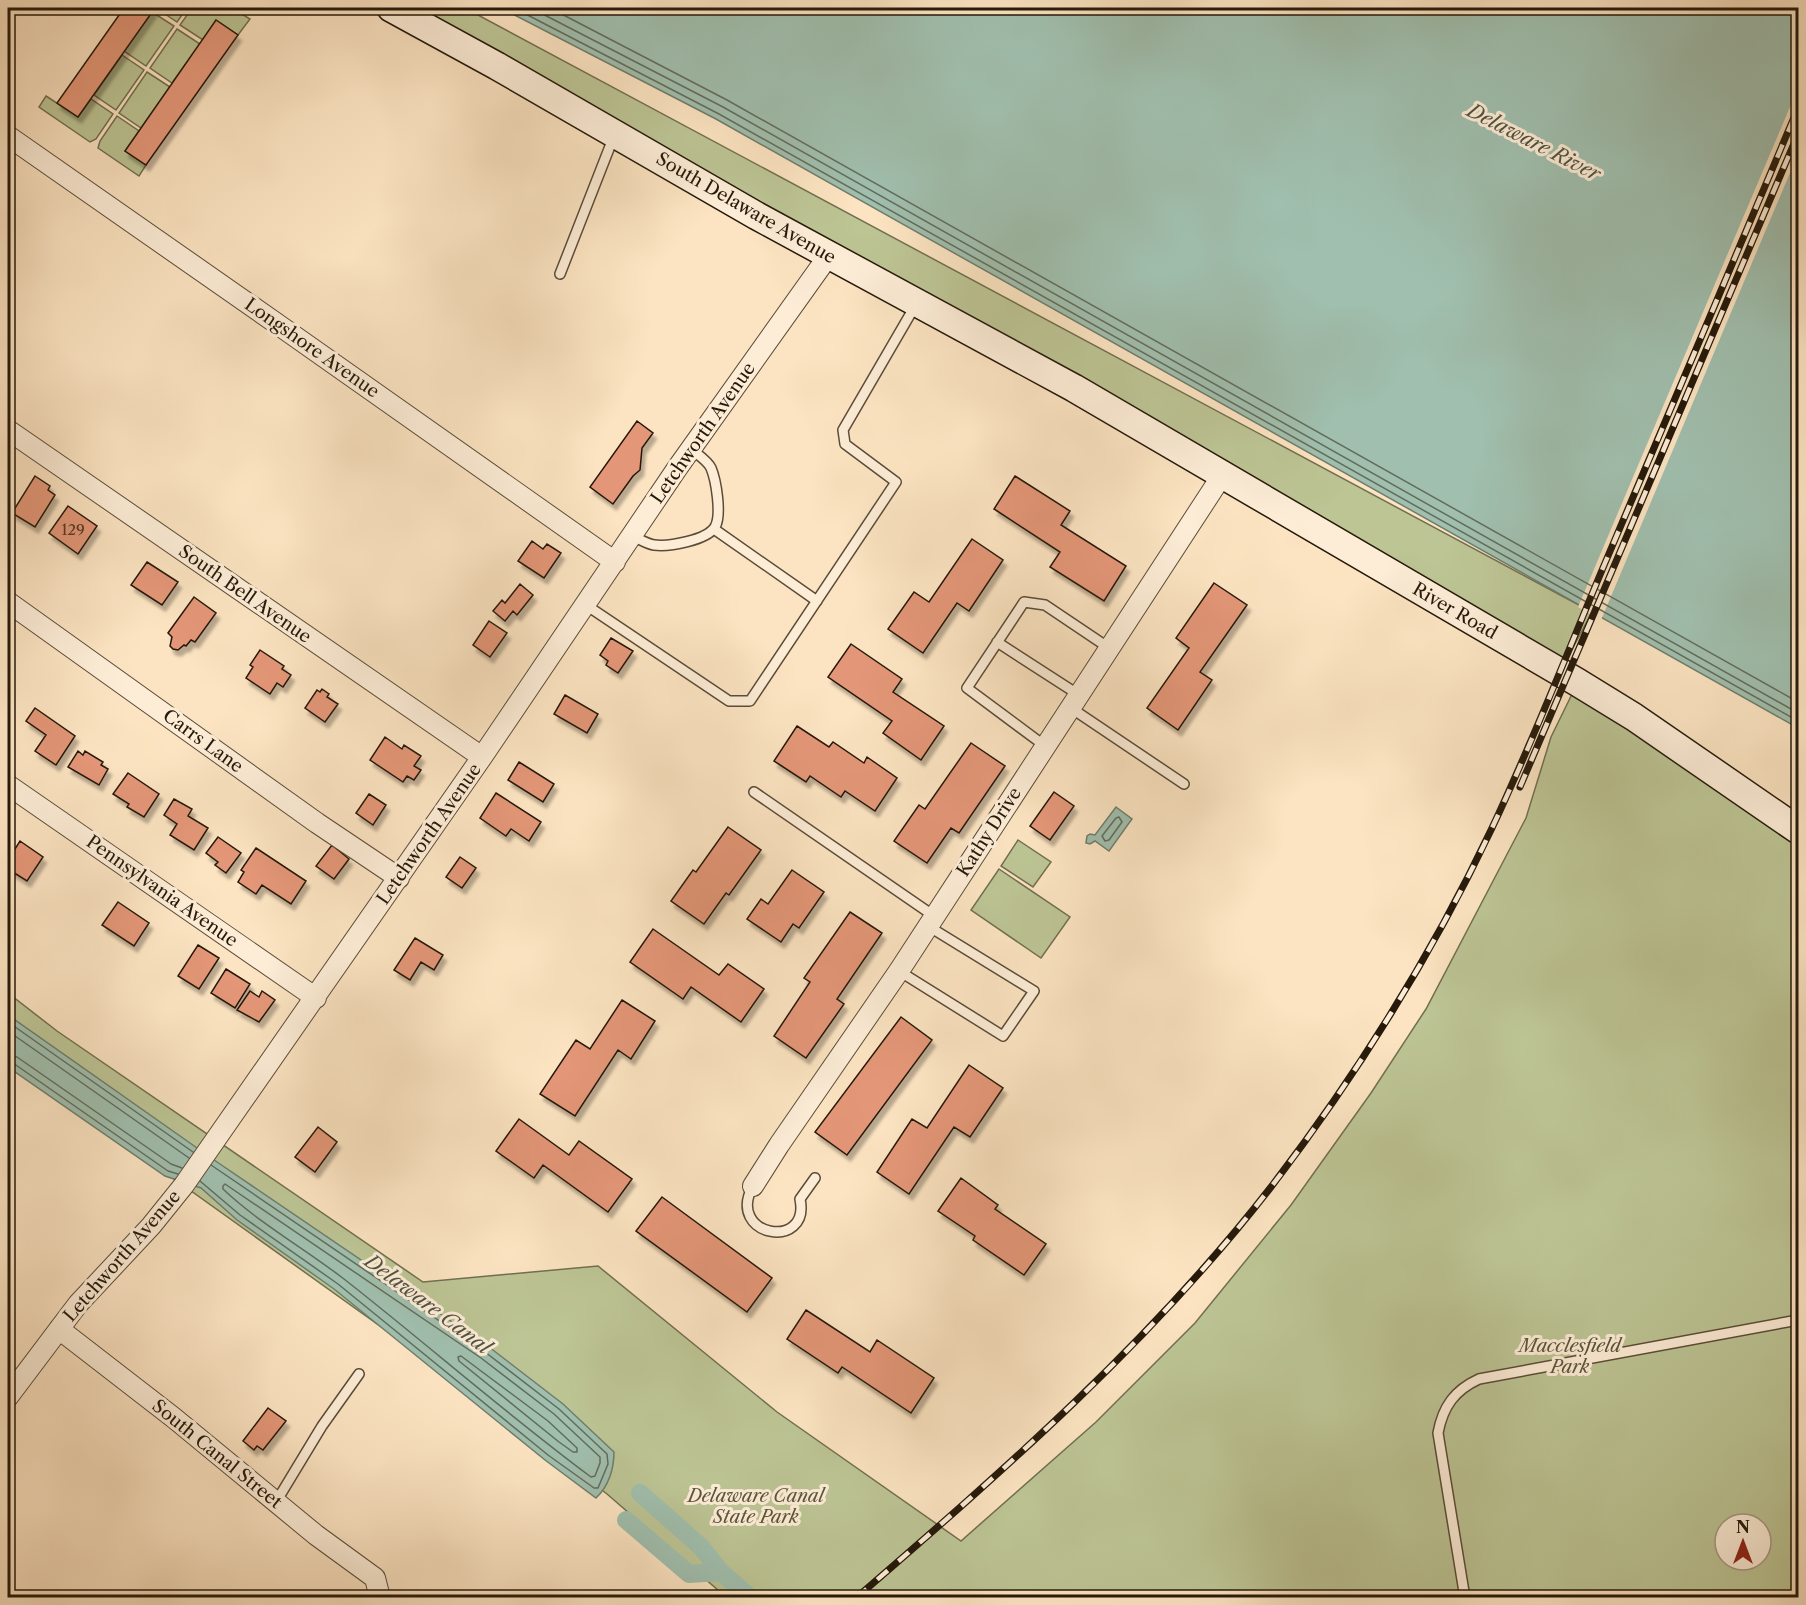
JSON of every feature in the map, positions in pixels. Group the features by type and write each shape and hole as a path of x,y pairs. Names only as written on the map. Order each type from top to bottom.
{"main road":[{"name":"South Delaware Avenue","path":"391,8 829,255 1103,405"},
{"name":"River Road","path":"1103,405 1577,682 1634,717 1798,830"}],"street":[{"name":"Longshore Avenue","path":"8,136 615,562"},
{"name":"Letchworth Avenue","path":"8,1397 78,1304 151,1226 184,1185 399,878 691,449 829,255"},
{"name":"South Bell Avenue","path":"8,430 482,757"},
{"name":"Kathy Drive","path":"753,1186 779,1144 899,971 1223,474"},
{"name":"Carrs Lane","path":"8,602 399,878"},
{"name":"Pennsylvania Avenue","path":"8,784 315,998"},
{"name":"South Canal Street","path":"59,1329 174,1418 316,1535 375,1578 380,1598"}],"lane":[{"path":"560,274 615,134"},
{"path":"586,605 729,701 750,701 896,482 845,444 843,430 916,303"},
{"path":"633,536 653,545 679,544 705,535 714,529 717,521 717,490 710,466 691,449"},
{"path":"714,529 817,602"},
{"path":"1046,746 967,688 1024,602 1045,605 1109,648"},
{"path":"997,642 1184,784"},
{"path":"754,792 931,921 1034,991 1003,1036 899,971"},
{"path":"753,1186 748,1194 747,1203 752,1220 766,1231 776,1232 786,1230 801,1218 800,1199 815,1178"},
{"path":"1466,1598 1438,1433 1440,1419 1455,1394 1466,1385 1479,1379 1798,1320"},
{"path":"276,1502 322,1426 360,1374"}],"green space":[{"path":"156,8 187,8 177,22"},
{"path":"192,8 232,8 250,19 238,35 216,20 203,40 180,25"},
{"path":"391,8 465,8 1592,612 1560,672"},
{"path":"152,12 174,26 146,66 124,51"},
{"path":"177,29 200,44 172,83 150,68"},
{"path":"122,55 144,70 116,110 94,95"},
{"path":"147,72 170,87 141,128 119,113"},
{"path":"46,96 78,117 91,99 113,114 96,139 90,142 39,107"},
{"path":"117,116 139,131 125,151 146,165 139,176 98,148 100,141"},
{"path":"1575,688 1798,837 1798,1597 726,1597 607,1494 440,1369 8,1060 8,993 57,1031 423,1282 598,1266 777,1412 961,1541 1096,1422 1195,1323 1291,1205 1371,1093 1426,1009 1526,818 1551,737"},
{"path":"1018,840 1051,862 1033,887 1001,866"},
{"path":"999,869 1070,917 1041,958 971,910"}],"water":[{"name":"Delaware River","path":"501,8 1798,8 1798,728 716,119"},
{"path":"1116,807 1132,819 1109,851 1095,841 1090,844 1086,843 1087,836 1095,835"},
{"path":"8,1015 217,1162 489,1347 563,1404 614,1452 610,1476 601,1493 596,1498 545,1460 334,1289 237,1220 201,1188 165,1176 8,1067"}],"pier":[{"path":"1798,88 1798,154 1601,620 1578,607"}],"building":[{"path":"124,8 155,8 78,117 57,103"},
{"path":"216,20 238,35 146,165 125,151"},
{"path":"637,421 653,433 642,448 640,470 613,504 590,487"},
{"path":"35,476 50,486 48,490 55,495 35,527 12,513"},
{"path":"1015,476 1070,511 1061,525 1126,566 1104,601 1050,567 1060,552 994,509"},
{"path":"68,506 97,526 78,554 49,533"},
{"path":"972,539 1003,560 969,611 957,603 923,653 888,629 914,592 929,602"},
{"path":"532,541 543,549 547,544 561,553 544,578 518,561"},
{"path":"147,562 178,582 162,605 131,585"},
{"path":"1214,583 1247,605 1200,672 1212,680 1178,730 1147,708 1189,648 1176,638"},
{"path":"520,584 533,595 517,615 513,611 505,621 493,611 502,600 505,603"},
{"path":"194,597 216,613 195,642 191,640 178,650 173,649 170,646 172,637 168,633"},
{"path":"489,621 507,633 490,657 473,645"},
{"path":"611,638 633,651 618,673 606,665 608,661 600,655"},
{"path":"851,644 902,679 893,692 944,726 921,760 883,733 892,721 828,677"},
{"path":"260,650 284,666 282,669 291,675 283,687 277,683 270,694 246,678 253,667 250,665"},
{"path":"322,689 329,694 327,697 338,704 325,722 305,708 317,690 320,692"},
{"path":"565,695 598,714 587,733 554,714"},
{"path":"35,708 75,736 56,765 35,751 46,735 26,721"},
{"path":"797,726 829,747 833,742 864,763 867,757 897,778 875,811 845,791 841,797 810,776 806,782 774,761"},
{"path":"385,737 402,749 404,745 421,756 414,766 421,770 414,780 407,776 403,782 370,760"},
{"path":"971,743 1005,766 959,833 951,828 927,863 894,841 919,805 925,809"},
{"path":"78,751 83,755 85,751 103,762 101,765 108,769 99,785 68,767"},
{"path":"519,762 554,784 543,802 508,780"},
{"path":"128,773 159,794 144,817 127,807 129,804 113,794"},
{"path":"1054,792 1074,806 1050,840 1030,826"},
{"path":"496,793 541,822 529,841 511,829 506,836 480,818"},
{"path":"369,794 386,805 373,825 356,813"},
{"path":"174,799 192,809 188,816 208,828 194,850 170,835 177,824 164,815"},
{"path":"728,827 761,850 729,895 726,893 704,924 671,901 693,870 696,872"},
{"path":"218,837 241,853 226,873 215,865 218,862 206,853"},
{"path":"20,841 43,857 27,881 8,869 8,860"},
{"path":"332,845 349,859 334,879 316,866"},
{"path":"256,848 306,881 291,904 262,885 256,894 238,882 244,872 241,870"},
{"path":"460,857 476,868 462,888 446,877"},
{"path":"792,870 824,892 799,928 793,924 781,942 747,919 761,899 768,904"},
{"path":"118,902 149,923 134,946 102,925"},
{"path":"850,912 882,933 837,999 844,1004 806,1058 774,1036 810,982 804,978"},
{"path":"653,929 719,975 728,964 764,989 741,1022 691,987 683,999 630,962"},
{"path":"415,938 443,955 434,970 421,962 410,980 394,970"},
{"path":"198,945 219,958 199,989 178,976"},
{"path":"226,969 250,984 235,1008 211,993"},
{"path":"250,991 259,997 262,991 275,1000 259,1022 237,1010"},
{"path":"622,1000 655,1021 631,1059 618,1050 575,1116 540,1094 576,1040 590,1049"},
{"path":"901,1017 932,1040 847,1155 815,1132"},
{"path":"969,1065 1003,1088 970,1137 954,1127 909,1194 877,1172 912,1119 927,1128"},
{"path":"519,1119 569,1155 579,1141 632,1179 608,1212 543,1165 534,1178 496,1151"},
{"path":"318,1127 337,1142 315,1172 295,1157"},
{"path":"961,1178 998,1205 995,1209 1046,1244 1024,1275 973,1240 975,1236 938,1211"},
{"path":"662,1197 772,1278 747,1312 636,1231"},
{"path":"806,1310 870,1352 877,1340 934,1378 911,1413 842,1367 838,1373 787,1339"},
{"path":"268,1408 286,1421 263,1450 257,1446 254,1450 243,1441"}],"waterway":[{"path":"640,1493 701,1547 721,1572 751,1598"},
{"name":"Delaware Canal","path":"626,1520 689,1574 721,1572"}],"railway":[{"path":"856,1598 1021,1453 1074,1403 1176,1299 1271,1187 1333,1102 1391,1014 1469,875 1507,795 1798,108"},
{"path":"1520,787 1798,134"}],"park label":[{"name":"Macclesfield Park","path":"1570,1356"},
{"name":"Delaware Canal State Park","path":"756,1506"}]}
